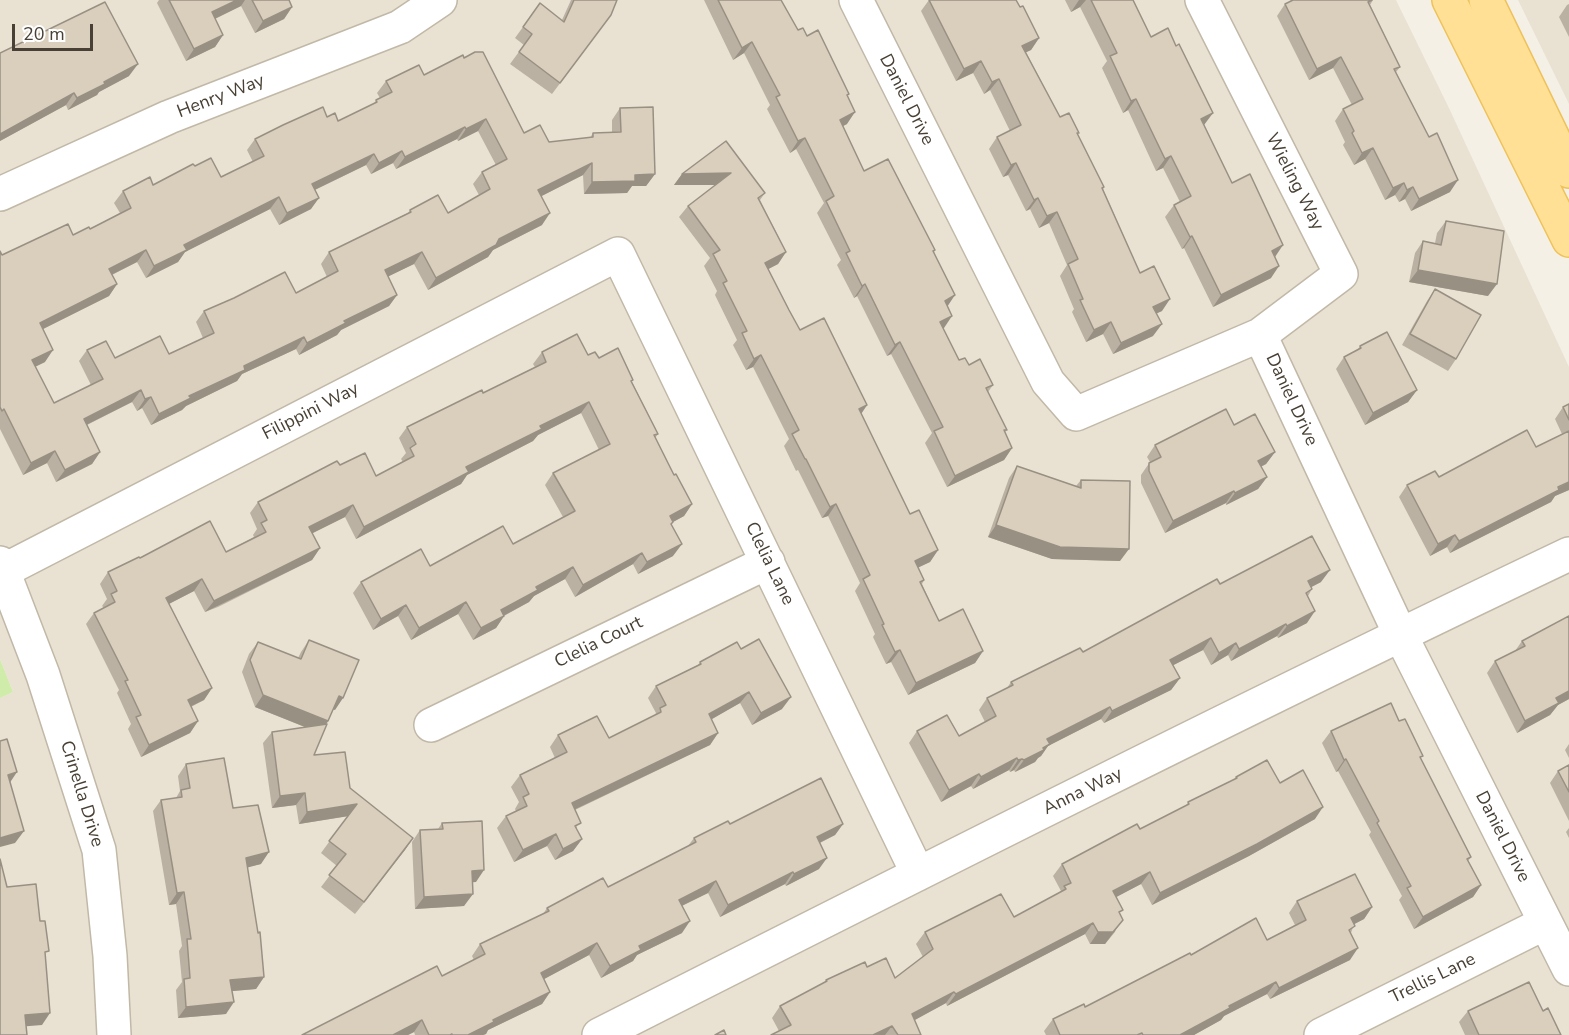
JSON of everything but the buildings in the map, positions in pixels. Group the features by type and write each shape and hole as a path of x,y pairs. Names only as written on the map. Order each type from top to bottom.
{"main road":[{"path":"1449,0 1569,240"},
{"path":"1486,0 1569,171"}],"street":[{"name":"Henry Way","path":"0,194 170,117 400,27 440,0"},
{"name":"Daniel Drive","path":"856,0 1048,381 1076,414 1260,335 1400,634 1569,969"},
{"name":"Wieling Way","path":"1202,0 1341,274 1260,335"},
{"name":"Clelia Lane","path":"618,254 918,873"},
{"name":"Filippini Way","path":"2,567 618,254"},
{"name":"Anna Way","path":"600,1035 918,873 1400,634 1569,554"},
{"name":"Clelia Court","path":"431,725 768,562"},
{"name":"Crinella Drive","path":"2,567 43,675 99,850 110,956 114,1035"},
{"name":"Trellis Lane","path":"1321,1035 1545,923"}],"shaded area":[{"path":"0,0 1396,0 1449,108 1569,367 1569,1035 0,1035 0,698 13,692 0,659"},
{"path":"1518,0 1569,0 1569,104 1544,53"}],"green space":[{"path":"0,659 13,692 0,698"}]}
